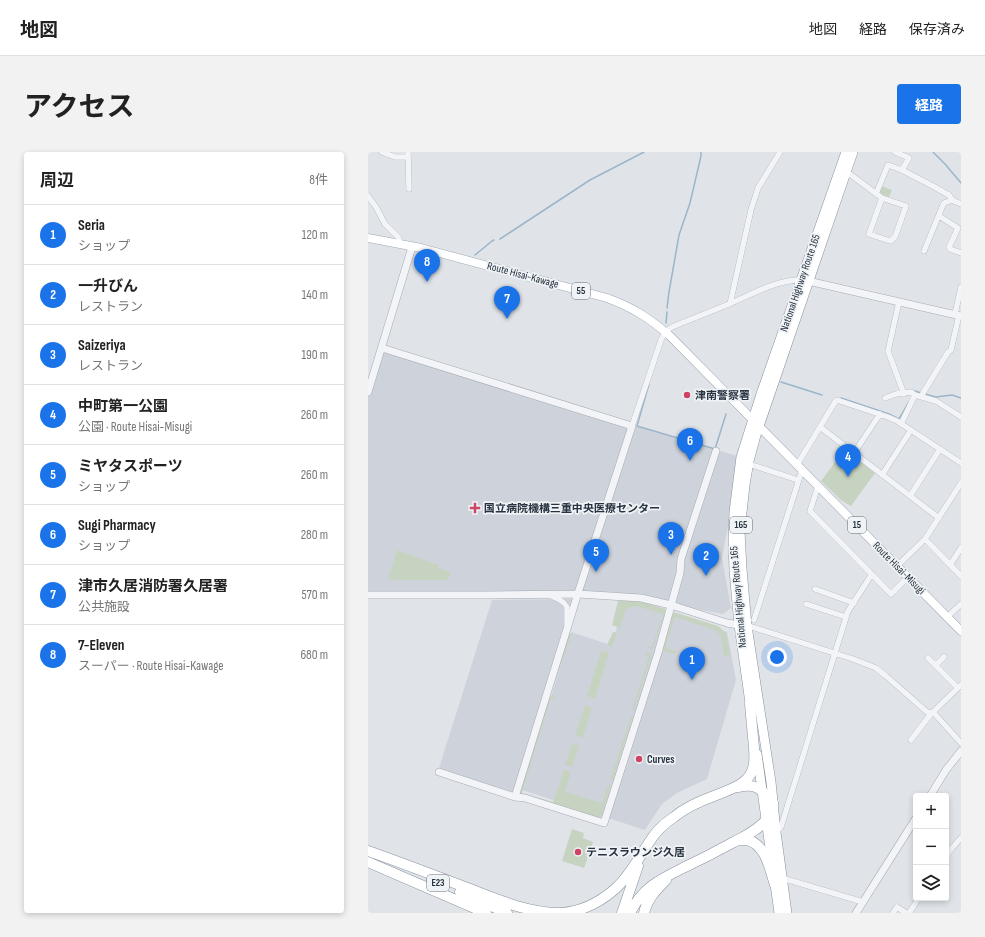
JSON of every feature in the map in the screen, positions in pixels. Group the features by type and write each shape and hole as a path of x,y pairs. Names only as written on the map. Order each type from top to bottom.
{"highway":[{"name":"National Highway Route 165","path":"780,913 773,803 734,570 734,512 741,457 756,423 805,280 846,152"},
{"name":"National Highway Route 165","path":"805,280 854,152"},
{"name":"National Highway Route 165","path":"756,423 745,485 740,531 743,626 750,704 767,819 771,858 787,913"},
{"path":"734,788 747,779 751,774 754,765 750,704"},
{"path":"368,852 392,859 512,905 527,909 560,913 586,907 603,899 616,888 632,870 651,839 674,816 714,795 734,788 747,785 762,790 773,803 767,819 757,828 737,840 654,883 640,897 630,913"},
{"path":"737,840 746,840 751,842 761,850 779,882"},
{"name":"E23","path":"368,852 507,913"},
{"path":"622,913 643,853"},
{"name":"E23","path":"368,862 486,913"},
{"path":"368,867 446,901 468,913"},
{"path":"644,913 651,896 672,873"}],"main road":[{"name":"Route Hisai-Kawage","path":"368,238 472,261 607,298 631,308 652,321 665,332 756,423"},
{"name":"Route Hisai-Misugi","path":"756,423 961,631"}],"street":[{"path":"382,152 395,157 408,154 409,189"},
{"path":"730,304 751,210 758,188 780,152"},
{"path":"895,152 909,158 902,170"},
{"path":"876,194 888,165 902,170 949,195 952,200 961,204"},
{"path":"847,172 882,198 906,206 895,237 890,241 869,234 882,198"},
{"path":"368,196 385,224 399,238 399,244"},
{"path":"924,251 944,203 952,200"},
{"path":"939,216 958,228 949,248 961,253"},
{"path":"368,392 412,247"},
{"path":"515,797 632,426 665,332 672,327 730,304 772,285 788,281 805,280 958,315"},
{"path":"923,395 948,352 951,350 958,315 961,287"},
{"path":"899,302 888,350 904,394"},
{"path":"382,348 632,426"},
{"path":"885,398 896,394 911,392 915,395 923,395 936,401 961,417"},
{"path":"901,424 915,395"},
{"path":"754,620 798,480 800,467 820,427 837,400 888,417 911,430 961,463"},
{"path":"854,454 880,414"},
{"path":"820,427 939,518"},
{"path":"882,475 911,430"},
{"path":"910,496 940,449"},
{"path":"439,772 515,797 525,798 604,823 658,653 680,573 681,558 716,451"},
{"path":"749,464 798,480"},
{"path":"897,566 925,539 961,483"},
{"path":"818,486 810,511 891,594 908,577"},
{"path":"925,539 961,576"},
{"path":"950,565 961,548"},
{"path":"776,832 781,827 848,611 872,574"},
{"path":"815,589 854,603"},
{"path":"548,594 562,600 567,607 566,632"},
{"path":"368,595 578,594 641,598 671,605 727,623 752,627 835,653 876,668 927,712 932,713 961,743"},
{"path":"806,604 846,617"},
{"path":"947,617 961,604"},
{"path":"936,664 944,657"},
{"path":"911,740 930,715 960,687 928,658"},
{"path":"932,793 946,770 961,751"},
{"path":"856,913 913,823"},
{"path":"949,852 961,838"},
{"path":"779,882 863,902"},
{"path":"893,913 897,907 908,913 917,901"}],"shaded area":[{"path":"382,348 549,401 741,457 722,558 731,608 723,614 641,598 368,593 368,392"},
{"path":"572,599 513,792 439,768 492,600"},
{"path":"625,603 631,603 727,632 736,680 707,779 677,793 662,804 645,830 522,790 571,632 611,645"}],"green space":[{"path":"881,186 892,190 889,197 881,194 879,191"},
{"path":"845,449 875,473 851,506 842,501 821,481"},
{"path":"397,550 439,565 438,568 451,572 448,580 388,580"},
{"path":"618,601 639,601 666,609 653,649 648,647 652,647 663,614 636,606 626,609 620,628 612,625"},
{"path":"674,612 718,626 726,633 730,655 724,656 721,636 715,630 675,617 666,645 667,648 676,651 675,654 664,651 662,648"},
{"path":"613,632 617,633 612,647 607,645"},
{"path":"568,633 572,634 555,681 552,681"},
{"path":"601,650 609,653 595,699 587,696"},
{"path":"646,652 652,654 634,711 632,710 649,656 645,655"},
{"path":"554,696 556,698 551,698 522,793 553,802 564,769 571,772 565,792 602,803 608,785 611,785 600,820 517,795 547,699 549,700 550,697"},
{"path":"585,705 592,707 583,738 575,735"},
{"path":"631,716 633,716 613,780 610,779"},
{"path":"572,743 579,745 572,767 565,765"},
{"name":"テニスラウンジ久居","path":"572,829 584,833 583,838 593,842 584,868 562,861"}],"waterway":[{"path":"500,239 590,180 644,152"},
{"path":"667,308 679,235 690,203 701,152"},
{"path":"933,152 961,183"},
{"path":"475,255 494,240"},
{"path":"666,323 667,312"},
{"path":"781,382 822,395"},
{"path":"649,384 637,426 715,449 726,414"},
{"path":"915,391 921,393"},
{"path":"925,394 936,397 952,395 961,398"},
{"path":"841,398 889,414 899,419 909,402"}],"place":[{"name":"7-Eleven","path":"427,282"},
{"name":"津市久居消防署久居署","path":"507,319"},
{"name":"津南警察署","path":"687,395"},
{"name":"Sugi Pharmacy","path":"690,461"},
{"name":"中町第一公園","path":"848,477"},
{"name":"国立病院機構三重中央医療センター","path":"475,508"},
{"name":"Saizeriya","path":"671,555"},
{"name":"ミヤタスポーツ","path":"596,572"},
{"name":"一升びん","path":"706,576"},
{"name":"Seria","path":"692,680"},
{"name":"Curves","path":"639,759"},
{"name":"テニスラウンジ久居","path":"578,852"}]}
